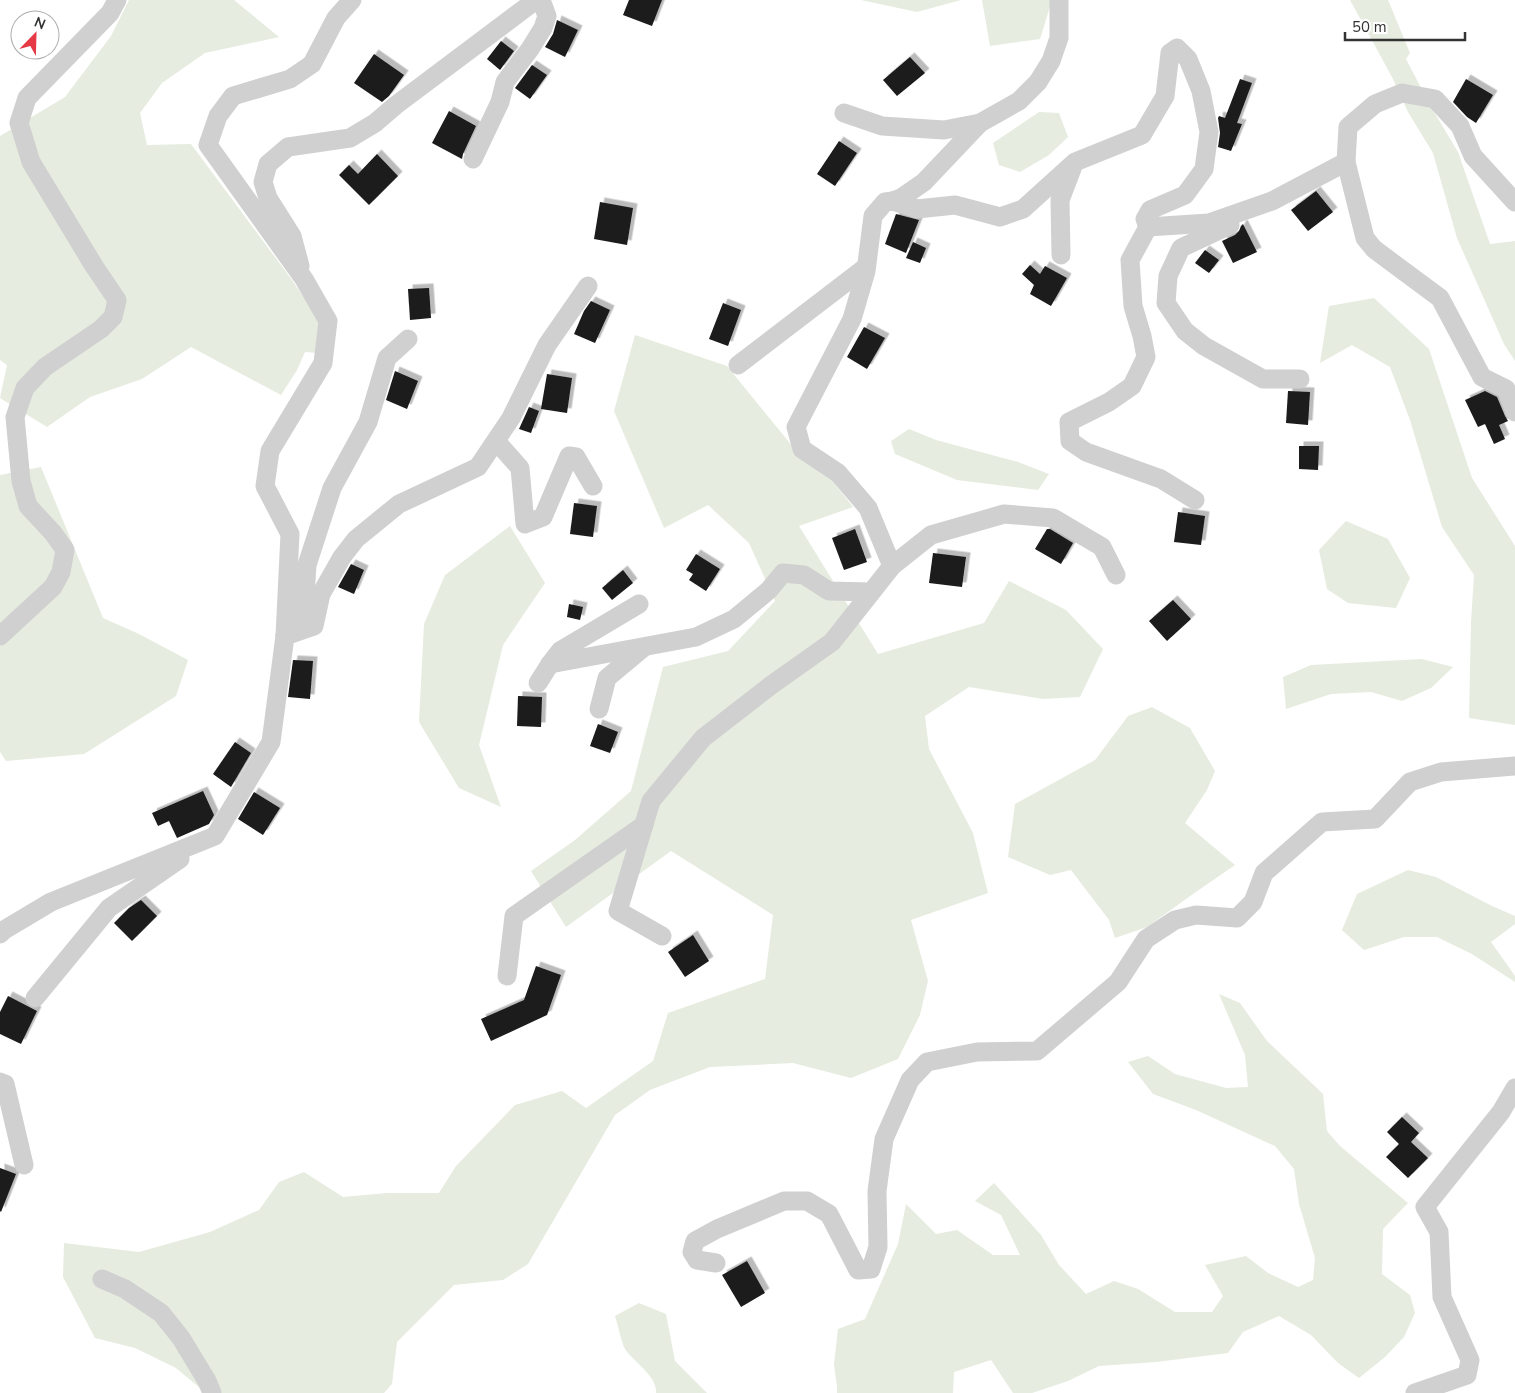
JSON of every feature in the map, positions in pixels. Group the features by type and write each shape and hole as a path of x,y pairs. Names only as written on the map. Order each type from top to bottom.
{"street":[{"path":"0,636 53,587 61,572 65,550 53,533 28,506 21,481 15,417 25,388 45,367 101,329 114,317 117,300 94,266 31,162 19,123 27,98 110,13 117,0"},
{"path":"35,998 109,908 215,836 272,742 285,636 290,534 265,486 270,451 323,364 328,321 304,279 208,145 218,116 233,96 290,79 312,64 336,18 352,0"},
{"path":"304,279 292,236 268,198 263,182 268,164 288,147 350,138 375,123 396,105 536,0"},
{"path":"474,160 500,102 505,82 543,28 547,16 541,0"},
{"path":"892,566 868,508 838,473 802,449 796,427 852,319 866,267 873,216 885,202 901,198 924,182 980,123 1018,101 1038,82 1051,60 1059,38 1060,0"},
{"path":"892,201 917,209 954,205 1000,217 1023,209 1075,162 1142,135 1165,96 1170,53 1177,48 1188,58 1201,90 1209,132 1204,169 1185,196 1150,210 1145,219 1148,227 1130,260 1133,306 1146,357 1132,386 1108,402 1070,422 1070,441 1086,452 1161,479 1195,500"},
{"path":"1515,202 1474,156 1460,126 1435,99 1402,93 1375,104 1348,127 1346,162 1365,238 1374,249 1440,298 1482,377 1506,389 1515,412"},
{"path":"844,112 882,126 944,130 980,123"},
{"path":"1061,255 1060,200 1075,162"},
{"path":"1148,227 1209,223 1272,201 1346,162"},
{"path":"1272,201 1260,212 1181,248 1168,276 1166,303 1185,331 1204,346 1263,379 1300,378"},
{"path":"738,365 866,267"},
{"path":"285,636 314,626 321,594 342,556 356,539 399,504 478,467 511,418 547,345 588,286"},
{"path":"285,636 304,612 307,565 332,488 368,422 387,358 408,339"},
{"path":"496,441 520,468 525,524 543,517 570,456 576,457 593,486"},
{"path":"662,936 618,911 651,801 703,738 770,686 832,642 892,566 931,535 1004,514 1053,518 1102,547 1116,575"},
{"path":"550,664 696,637 734,618 769,590 782,573 804,576 829,591 872,592"},
{"path":"538,683 560,651 639,604"},
{"path":"599,709 607,678 644,647"},
{"path":"716,1263 697,1260 692,1252 695,1241 717,1229 784,1201 807,1201 829,1214 858,1270 871,1269 878,1247 876,1191 884,1139 910,1080 927,1062 977,1052 1038,1051 1118,982 1146,939 1175,920 1196,915 1236,918 1253,902 1264,873 1322,822 1375,819 1410,782 1441,772 1515,766"},
{"path":"506,976 514,916 644,825"},
{"path":"1,932 51,902 215,836"},
{"path":"0,1082 5,1084 24,1165"},
{"path":"1415,1393 1467,1375 1470,1360 1442,1298 1439,1232 1425,1207 1501,1112 1515,1088"},
{"path":"102,1279 125,1289 160,1313 181,1338 207,1381 212,1393"}],"shaded area":[{"path":"129,0 234,0 279,37 205,53 162,83 140,113 147,145 191,144 292,280 319,320 318,353 305,352 297,370 281,395 191,347 142,379 90,397 47,427 0,398 7,365 0,360 0,136 65,97 111,36"},
{"path":"861,0 961,0 917,12"},
{"path":"982,0 1052,0 1040,39 990,46"},
{"path":"1350,0 1388,0 1410,53 1406,59 1431,107 1458,152 1490,244 1515,241 1515,361 1504,344 1457,238 1433,153 1408,112 1392,77"},
{"path":"1039,112 1059,113 1068,137 1049,155 1020,172 999,165 993,143"},
{"path":"1374,298 1429,349 1472,478 1515,546 1515,725 1469,718 1474,575 1442,527 1410,420 1390,367 1352,345 1320,363 1329,306"},
{"path":"635,335 727,366 802,458 826,473 853,507 799,526 878,654 984,623 1009,581 1066,610 1103,649 1080,697 1043,699 969,687 925,716 929,749 973,833 988,893 911,920 928,981 920,1015 898,1059 851,1078 793,1063 710,1067 650,1090 615,1115 528,1264 503,1280 454,1285 397,1342 392,1384 384,1393 206,1393 176,1368 135,1348 95,1338 63,1277 64,1243 139,1252 210,1232 259,1210 279,1182 304,1172 343,1197 387,1193 439,1193 456,1166 515,1105 562,1091 586,1108 653,1061 668,1013 765,979 773,915 671,851 566,927 531,871 575,840 631,791 663,667 728,651 775,601 749,543 708,505 664,528 614,411"},
{"path":"909,429 936,440 1018,462 1049,474 1038,490 957,480 895,454 891,441"},
{"path":"41,467 103,618 139,634 188,660 176,696 84,754 6,761 0,752 0,475"},
{"path":"1346,521 1388,539 1410,578 1396,608 1348,603 1327,589 1319,550"},
{"path":"510,526 545,583 503,645 479,745 501,807 459,788 419,722 424,624 445,575"},
{"path":"1422,659 1453,667 1431,688 1402,701 1371,692 1331,694 1286,709 1283,677 1311,665"},
{"path":"1152,707 1190,728 1215,771 1207,790 1185,823 1235,865 1147,927 1115,938 1109,920 1071,870 1050,875 1008,857 1015,804 1095,760 1128,716"},
{"path":"1408,870 1436,877 1515,916 1515,924 1491,942 1515,976 1515,982 1472,954 1437,937 1404,937 1364,950 1342,930 1357,894"},
{"path":"1219,994 1240,1003 1267,1041 1323,1094 1327,1131 1340,1146 1408,1203 1383,1229 1382,1274 1410,1295 1415,1313 1404,1337 1385,1357 1359,1378 1338,1363 1311,1335 1279,1316 1243,1332 1228,1353 1156,1362 1099,1366 1068,1381 1032,1393 1013,1393 991,1360 954,1372 953,1393 837,1393 834,1364 838,1329 865,1319 898,1244 906,1204 936,1234 957,1230 993,1255 1020,1255 1001,1215 975,1201 994,1183 1041,1235 1059,1265 1086,1294 1114,1281 1138,1289 1175,1312 1212,1312 1223,1296 1205,1265 1246,1256 1268,1273 1298,1287 1313,1280 1315,1258 1299,1204 1294,1169 1275,1146 1196,1110 1153,1094 1128,1062 1148,1056 1175,1074 1226,1088 1248,1087 1245,1055"},
{"path":"639,1303 666,1314 675,1361 707,1393 656,1393 656,1387 649,1375 625,1349 615,1316"}],"building":[{"path":"629,0 662,0 652,26 623,15"},
{"path":"557,20 578,30 565,57 545,47 553,34"},
{"path":"501,41 514,51 500,70 487,59"},
{"path":"374,54 404,75 389,96 382,102 354,83"},
{"path":"910,57 925,73 897,96 883,80"},
{"path":"532,65 547,75 530,99 515,88"},
{"path":"1240,79 1252,83 1237,123 1242,124 1231,151 1218,147 1220,133 1218,118 1219,116 1225,118"},
{"path":"1466,79 1493,95 1476,123 1467,117 1453,102"},
{"path":"449,111 476,126 462,159 432,143"},
{"path":"839,141 857,153 835,186 817,174"},
{"path":"377,154 398,176 369,205 339,175 349,165 358,174"},
{"path":"1316,191 1333,212 1308,231 1291,210"},
{"path":"600,202 633,208 627,245 594,239"},
{"path":"896,214 919,220 906,253 885,244"},
{"path":"1243,224 1257,252 1233,263 1222,241 1235,235"},
{"path":"913,242 926,248 920,263 906,258"},
{"path":"1205,250 1219,260 1209,273 1195,263"},
{"path":"1030,265 1040,274 1045,266 1067,278 1051,306 1030,294 1034,285 1022,274"},
{"path":"429,288 431,318 410,320 408,289"},
{"path":"591,301 610,310 595,343 574,334 584,311"},
{"path":"723,303 741,310 728,346 709,339"},
{"path":"864,327 885,338 867,369 847,357"},
{"path":"395,371 418,381 407,409 386,400"},
{"path":"547,374 572,378 567,413 541,409"},
{"path":"1288,391 1310,392 1308,425 1286,423"},
{"path":"1485,391 1497,397 1508,421 1499,425 1505,439 1494,444 1485,424 1478,427 1465,400"},
{"path":"529,407 539,411 531,433 519,429"},
{"path":"1299,446 1319,446 1318,470 1299,469"},
{"path":"574,503 597,506 593,537 570,534"},
{"path":"1178,512 1205,516 1201,545 1174,542"},
{"path":"855,529 867,562 844,570 832,538"},
{"path":"1047,529 1073,543 1061,564 1035,549"},
{"path":"933,553 966,557 962,587 929,583"},
{"path":"696,554 720,569 706,591 689,580 693,574 686,570"},
{"path":"351,564 364,570 354,594 338,587"},
{"path":"623,570 633,583 612,600 602,588"},
{"path":"1173,600 1191,619 1167,641 1149,621"},
{"path":"569,604 583,607 580,620 567,617"},
{"path":"293,660 313,661 310,699 288,697"},
{"path":"518,696 542,697 541,727 517,726"},
{"path":"598,724 618,732 610,753 590,746"},
{"path":"235,742 251,753 231,787 213,774"},
{"path":"203,791 214,815 209,824 177,838 169,821 158,826 152,813"},
{"path":"254,792 280,808 263,835 238,819"},
{"path":"141,900 157,916 132,941 114,923 129,908"},
{"path":"693,935 709,961 685,977 668,952"},
{"path":"536,966 561,975 547,1015 491,1041 481,1019 524,1000"},
{"path":"8,996 37,1011 21,1044 0,1034 0,1012"},
{"path":"1402,1117 1419,1133 1411,1142 1428,1158 1408,1178 1386,1157 1399,1144 1387,1132"},
{"path":"0,1168 16,1174 1,1212 0,1211"},
{"path":"747,1261 765,1293 741,1307 722,1275"}]}
